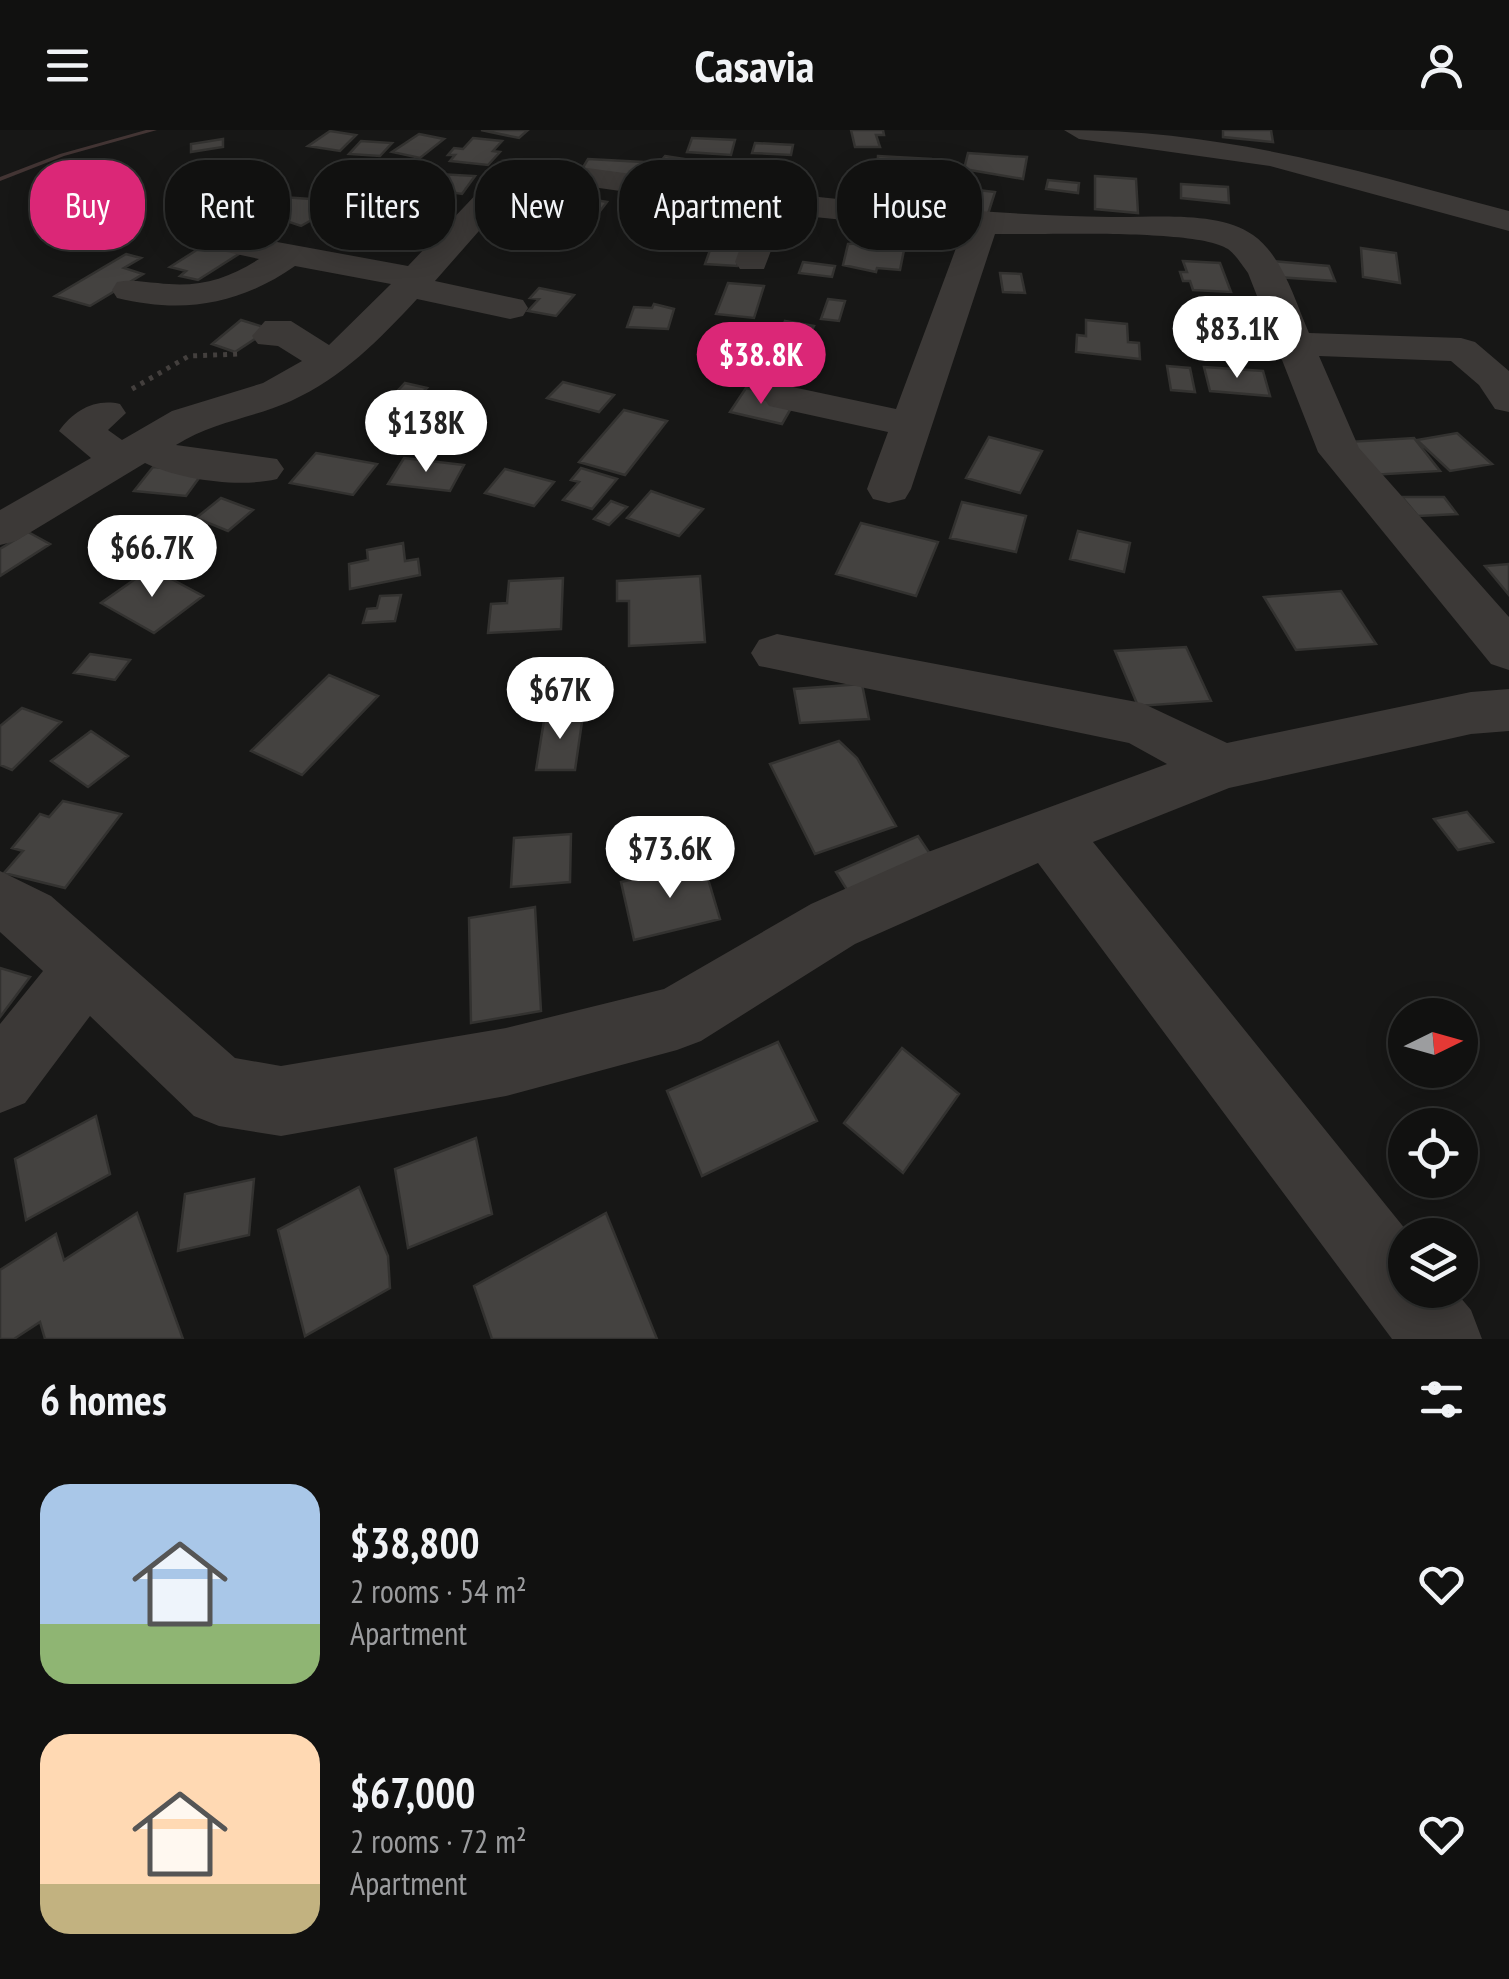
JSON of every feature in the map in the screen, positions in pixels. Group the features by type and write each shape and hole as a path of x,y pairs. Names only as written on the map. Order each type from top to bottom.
{"street":[{"path":"1078,130 1272,157 1509,221"},
{"path":"0,530 187,420 277,392 352,348 416,283 503,184 521,170 619,183"},
{"path":"982,224 1174,228 1222,234 1242,242 1266,271 1339,452 1509,650"},
{"path":"266,250 510,308"},
{"path":"752,262 756,250"},
{"path":"889,488 973,250"},
{"path":"130,290 178,298 222,294 249,283 288,254"},
{"path":"270,336 278,329 287,332 329,361"},
{"path":"1293,344 1460,350 1493,377 1509,400"},
{"path":"783,397 912,425"},
{"path":"105,413 80,431 130,452 176,461 262,469"},
{"path":"776,653 1142,724 1222,768"},
{"path":"0,899 28,916 219,1092 281,1101 506,1062 677,1018 833,924 950,871 1222,768 1471,713 1509,710"},
{"path":"1050,832 1442,1339"},
{"path":"0,1078 86,969"}],"path":[{"path":"105,413 142,381 189,356 204,353 230,358 270,336"}],"building":[{"path":"481,130 528,130 519,138"},
{"path":"851,130 883,130 884,135 876,135 880,147 855,147"},
{"path":"1223,130 1271,130 1273,142 1223,137"},
{"path":"330,131 356,135 340,151 308,146"},
{"path":"419,134 444,139 420,158 392,152"},
{"path":"473,138 502,141 493,151 500,152 493,160 475,160 475,164 451,160 455,155 448,155 454,148 463,149"},
{"path":"692,138 735,140 731,155 687,152"},
{"path":"223,139 223,147 191,152 191,144"},
{"path":"361,141 392,143 380,156 349,154"},
{"path":"755,143 793,145 791,155 752,153"},
{"path":"968,153 1027,157 1023,179 982,172 982,160 966,160"},
{"path":"878,156 931,159 931,160 878,160"},
{"path":"588,159 619,161 619,177 599,175 599,160"},
{"path":"455,175 475,176 462,194 455,193"},
{"path":"1095,176 1136,179 1138,213 1095,209"},
{"path":"1048,180 1079,183 1078,193 1046,189"},
{"path":"1181,184 1228,187 1229,203 1181,198"},
{"path":"982,190 995,192 988,214 982,213"},
{"path":"290,198 310,199 310,221 301,226 290,222"},
{"path":"1361,248 1396,253 1400,283 1363,277"},
{"path":"197,250 242,252 198,280 180,276 186,271 170,267"},
{"path":"710,250 742,250 737,266 705,264"},
{"path":"847,250 904,250 900,270 877,268 876,272 843,265"},
{"path":"126,254 141,258 124,268 143,274 90,306 55,296"},
{"path":"1183,261 1220,263 1231,292 1193,290 1190,281 1183,281 1180,272 1187,272"},
{"path":"1272,261 1329,266 1335,281 1277,277"},
{"path":"803,262 835,266 832,277 799,273"},
{"path":"1000,273 1021,274 1025,293 1003,292"},
{"path":"728,283 764,286 754,318 716,314"},
{"path":"539,288 574,295 556,316 528,311 539,299 530,298"},
{"path":"828,299 845,301 839,321 821,319"},
{"path":"654,304 674,309 668,329 627,327 634,307 652,308"},
{"path":"241,320 270,329 235,352 212,344"},
{"path":"1086,320 1127,324 1128,342 1139,343 1140,359 1076,352 1077,335 1086,336"},
{"path":"785,321 814,326 810,334 781,330"},
{"path":"1167,366 1190,368 1195,392 1171,390"},
{"path":"1204,367 1263,371 1270,396 1210,391"},
{"path":"563,382 614,395 599,412 547,398"},
{"path":"405,383 427,388 410,405 389,400"},
{"path":"746,388 767,393 763,399 793,405 782,424 730,412"},
{"path":"624,410 667,421 625,475 579,462"},
{"path":"1457,433 1492,464 1450,471 1417,440"},
{"path":"989,437 1042,451 1020,493 966,478"},
{"path":"1414,438 1440,471 1370,475 1347,442"},
{"path":"316,453 377,464 353,495 290,483"},
{"path":"404,458 464,465 450,491 388,484"},
{"path":"153,467 204,471 186,496 134,491"},
{"path":"581,468 617,479 592,509 563,500 579,482 571,480"},
{"path":"505,469 554,482 534,506 485,493"},
{"path":"651,491 703,509 679,536 627,518"},
{"path":"1402,497 1444,497 1457,514 1418,516"},
{"path":"221,498 253,510 228,531 196,518"},
{"path":"611,501 627,507 609,525 594,519"},
{"path":"962,502 1026,516 1016,552 950,538"},
{"path":"861,523 938,542 916,596 836,574"},
{"path":"1078,531 1130,543 1124,572 1070,559"},
{"path":"28,532 50,544 0,576 0,549"},
{"path":"403,543 405,561 418,559 420,575 350,589 349,564 368,560 367,550"},
{"path":"1509,564 1509,595 1485,566"},
{"path":"151,568 203,596 154,633 101,603"},
{"path":"700,576 705,642 629,646 629,601 617,601 617,581"},
{"path":"563,578 561,629 488,633 491,604 507,603 509,581"},
{"path":"1341,591 1376,644 1296,650 1264,597"},
{"path":"401,595 395,621 363,623 367,609 377,608 380,596"},
{"path":"1186,647 1211,701 1138,706 1115,651"},
{"path":"90,654 130,660 115,680 74,673"},
{"path":"329,675 378,696 302,775 251,751"},
{"path":"862,684 869,719 800,723 794,689"},
{"path":"22,708 61,722 12,770 0,765 0,726"},
{"path":"545,714 583,715 575,770 536,770"},
{"path":"91,731 128,756 88,787 51,761"},
{"path":"839,741 857,758 896,826 815,854 770,764"},
{"path":"63,801 121,814 65,888 4,873 23,851 12,848 40,814 49,817"},
{"path":"1467,812 1493,842 1458,850 1434,819"},
{"path":"571,834 570,882 511,887 514,838"},
{"path":"918,836 932,857 849,893 836,872"},
{"path":"703,862 720,919 634,940 621,882"},
{"path":"535,907 541,1011 471,1023 469,918"},
{"path":"0,968 30,977 0,1017"},
{"path":"778,1042 817,1121 702,1176 667,1091"},
{"path":"902,1048 959,1094 903,1173 844,1123"},
{"path":"96,1116 110,1174 26,1220 15,1159"},
{"path":"476,1138 492,1214 408,1248 395,1169"},
{"path":"254,1179 249,1235 178,1251 185,1194"},
{"path":"359,1187 388,1256 390,1288 305,1336 278,1230"},
{"path":"137,1213 183,1339 45,1339 40,1322 14,1339 0,1339 0,1270 56,1234 64,1260"},
{"path":"606,1213 657,1339 492,1339 474,1286"}],"waterway":[{"path":"0,179 62,155 154,130"}]}
